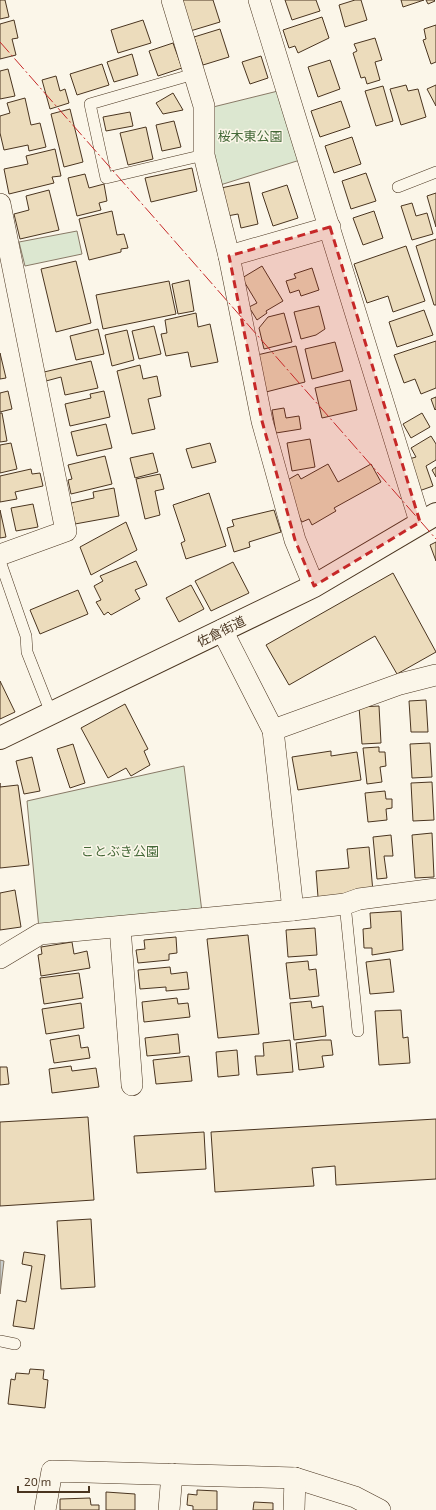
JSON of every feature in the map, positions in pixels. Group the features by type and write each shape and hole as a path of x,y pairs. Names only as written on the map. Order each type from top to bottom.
{"highway":[{"name":"佐倉街道","path":"0,738 314,586 428,518"}],"street":[{"path":"172,0 204,106 204,155 229,256 262,421 295,540 314,586"},
{"path":"259,0 330,227 428,518"},
{"path":"0,204 66,531 0,555"},
{"path":"229,256 330,227"},
{"path":"222,630 273,730 293,910"},
{"path":"273,730 400,684 436,675"},
{"path":"0,958 40,934 293,910 345,904 359,899 436,889"},
{"path":"120,927 132,1084"},
{"path":"45,1510 52,1471 295,1478 356,1497 380,1510"},
{"path":"169,1510 172,1474"},
{"path":"294,1510 295,1478"}],"lane":[{"path":"194,74 90,104 106,178 204,155"},
{"path":"398,187 436,172"},
{"path":"0,561 26,636 27,652 50,713"},
{"path":"345,904 358,1031"},
{"path":"0,1341 15,1344"}],"highlighted area":[{"path":"330,227 420,522 314,586 295,540 262,421 229,256"}],"green space":[{"name":"桜木東公園","path":"278,91 300,160 217,186 209,108"},
{"path":"77,231 82,254 25,266 19,242"},
{"name":"ことぶき公園","path":"184,766 202,912 39,929 27,801"}],"shaded area":[{"path":"0,1260 4,1261 0,1294"}],"building":[{"path":"0,0 5,0 9,17 0,19"},
{"path":"178,0 213,0 220,22 187,32"},
{"path":"285,0 316,0 320,11 292,20"},
{"path":"355,0 361,0 367,20 345,27 339,5"},
{"path":"401,0 424,0 403,7"},
{"path":"426,0 434,0 435,1 428,4"},
{"path":"322,17 329,38 298,53 295,46 289,48 283,30"},
{"path":"14,20 18,38 12,39 16,55 0,59 0,24"},
{"path":"143,20 151,43 118,53 111,30"},
{"path":"436,25 436,62 431,64 423,40 426,39 424,29"},
{"path":"220,29 229,57 203,65 194,37"},
{"path":"375,38 382,60 375,62 380,80 367,84 365,77 361,78 353,53 357,51 354,44"},
{"path":"173,43 182,68 158,76 149,51"},
{"path":"132,54 138,75 114,82 107,62"},
{"path":"261,56 268,78 250,84 242,62"},
{"path":"330,60 340,89 318,97 308,67"},
{"path":"102,64 109,85 77,95 70,74"},
{"path":"8,69 15,96 0,99 0,71"},
{"path":"56,76 60,91 65,89 69,103 50,109 42,80"},
{"path":"406,85 408,91 418,89 426,117 401,125 390,89"},
{"path":"436,85 436,106 427,89"},
{"path":"383,86 393,121 376,126 365,91"},
{"path":"173,93 183,110 163,114 156,103"},
{"path":"25,98 31,125 40,123 46,147 29,151 28,145 4,150 0,133 0,116 10,113 7,103"},
{"path":"341,101 350,127 320,137 311,111"},
{"path":"70,109 83,162 64,167 51,114"},
{"path":"130,112 133,126 106,131 103,117"},
{"path":"174,121 181,147 162,151 156,125"},
{"path":"146,127 153,159 128,165 120,133"},
{"path":"352,137 361,164 334,173 325,146"},
{"path":"55,149 61,176 52,177 54,183 9,194 4,169 28,164 26,156"},
{"path":"192,168 197,191 151,202 145,178"},
{"path":"366,173 376,201 351,209 342,181"},
{"path":"85,174 89,188 104,184 107,201 99,203 101,210 77,216 68,178"},
{"path":"249,182 258,224 241,228 238,214 227,216 221,188"},
{"path":"287,185 298,218 273,226 262,193"},
{"path":"49,190 59,230 20,239 14,214 29,210 26,196"},
{"path":"436,193 436,227 427,196"},
{"path":"412,203 416,216 427,213 433,234 412,240 401,206"},
{"path":"112,211 117,235 124,234 128,248 121,249 121,252 89,260 79,219"},
{"path":"374,211 383,238 363,245 353,218"},
{"path":"436,239 436,305 434,305 416,246"},
{"path":"406,246 425,301 393,312 388,296 367,303 354,264"},
{"path":"76,261 91,323 56,332 41,269"},
{"path":"262,266 283,301 266,311 267,313 257,320 249,307 257,303 242,278"},
{"path":"312,268 319,290 301,296 299,290 290,293 286,281 296,278 294,274"},
{"path":"189,280 194,311 178,314 172,284"},
{"path":"169,281 176,314 103,329 96,295"},
{"path":"319,306 325,329 316,335 301,339 294,312"},
{"path":"424,310 433,335 397,347 389,322"},
{"path":"196,313 198,327 210,324 218,362 191,367 188,352 166,356 161,334 167,333 165,320"},
{"path":"284,313 292,342 264,349 259,328 268,317"},
{"path":"154,326 161,354 139,359 132,331"},
{"path":"98,329 104,354 76,360 70,336"},
{"path":"127,330 134,360 112,366 105,335"},
{"path":"436,341 436,388 421,394 415,379 404,383 394,355"},
{"path":"335,342 343,371 312,379 305,349"},
{"path":"296,346 305,382 266,392 257,355"},
{"path":"0,353 6,378 0,379"},
{"path":"91,361 98,388 65,395 61,377 46,381 44,372"},
{"path":"140,365 143,379 157,376 161,396 148,399 155,429 132,434 117,371"},
{"path":"350,380 357,410 322,418 315,388"},
{"path":"8,391 12,409 0,412 0,393"},
{"path":"104,391 110,417 70,426 65,404 91,398 90,394"},
{"path":"436,397 436,409 435,410 431,399"},
{"path":"284,408 286,418 299,416 301,429 276,433 272,410"},
{"path":"0,413 2,413 7,441 0,442"},
{"path":"422,413 430,427 411,438 403,424"},
{"path":"106,424 112,448 77,456 71,432"},
{"path":"431,436 436,444 436,460 426,466 433,486 419,491 409,459 416,457 411,448"},
{"path":"310,439 315,467 292,471 287,443"},
{"path":"11,443 17,469 0,473 0,445"},
{"path":"210,443 216,462 192,468 186,449"},
{"path":"153,453 158,472 135,478 130,458"},
{"path":"105,456 112,484 71,494 68,480 72,479 68,465"},
{"path":"328,464 338,482 371,464 381,482 334,508 336,511 312,525 309,519 302,522 290,501 284,482 298,474 301,479"},
{"path":"436,467 436,477 432,470"},
{"path":"31,469 32,474 40,473 43,486 15,492 17,499 0,502 0,476"},
{"path":"160,474 164,489 155,491 160,515 145,519 136,479"},
{"path":"114,488 119,516 75,524 71,503 94,498 93,492"},
{"path":"209,493 226,546 186,559 181,543 185,541 173,505"},
{"path":"33,504 38,527 16,531 11,508"},
{"path":"0,510 6,537 0,538"},
{"path":"274,510 281,532 249,542 250,547 234,552 227,528 234,526 232,520"},
{"path":"126,522 137,550 91,575 80,547"},
{"path":"436,542 436,561 430,545"},
{"path":"136,561 147,585 135,590 140,599 111,615 108,612 104,615 96,602 101,600 94,586 103,581 100,576"},
{"path":"233,562 249,593 211,611 195,581"},
{"path":"393,573 436,652 397,674 375,636 289,685 266,645"},
{"path":"191,585 204,609 179,622 166,598"},
{"path":"78,590 88,614 40,634 30,610"},
{"path":"0,681 15,712 0,719"},
{"path":"426,700 428,732 411,732 409,701"},
{"path":"125,704 148,749 144,751 150,765 131,776 126,768 108,778 81,728"},
{"path":"379,706 381,743 362,744 359,707"},
{"path":"430,743 432,777 412,778 410,744"},
{"path":"73,744 85,783 70,788 57,749"},
{"path":"379,747 379,752 385,752 386,766 380,767 382,782 367,784 363,748"},
{"path":"331,751 331,756 357,752 361,780 298,790 292,757"},
{"path":"32,757 40,791 24,794 16,761"},
{"path":"432,782 434,820 413,821 411,783"},
{"path":"18,785 29,865 0,868 0,787"},
{"path":"385,791 386,799 392,799 392,808 386,809 387,820 368,822 365,793"},
{"path":"432,833 434,877 415,878 412,835"},
{"path":"391,835 393,856 384,856 387,878 377,879 373,837"},
{"path":"369,847 373,892 318,897 316,871 349,868 347,849"},
{"path":"15,890 21,927 0,930 0,893"},
{"path":"401,911 403,950 372,955 372,948 364,948 363,929 371,928 370,913"},
{"path":"315,928 317,955 288,957 286,930"},
{"path":"248,935 259,1034 218,1038 207,939"},
{"path":"176,937 177,953 169,954 169,960 138,963 136,950 145,949 144,940"},
{"path":"72,942 74,954 87,951 90,968 41,976 38,955 42,954 41,947"},
{"path":"390,959 394,992 370,994 366,962"},
{"path":"308,961 309,970 316,969 319,996 290,999 286,963"},
{"path":"170,967 171,974 187,972 189,989 166,991 166,987 140,989 138,970"},
{"path":"79,973 83,998 44,1004 40,978"},
{"path":"177,998 178,1004 188,1003 190,1017 144,1022 142,1002"},
{"path":"311,1001 312,1008 323,1006 326,1036 294,1040 290,1003"},
{"path":"81,1003 84,1028 46,1034 42,1009"},
{"path":"401,1010 403,1038 408,1037 410,1063 379,1065 375,1011"},
{"path":"178,1034 180,1053 147,1056 145,1038"},
{"path":"79,1035 81,1048 88,1047 90,1058 54,1063 50,1040"},
{"path":"290,1040 293,1072 257,1075 255,1056 264,1056 263,1043"},
{"path":"331,1040 333,1055 322,1056 324,1067 299,1070 296,1043"},
{"path":"237,1050 239,1075 218,1077 216,1052"},
{"path":"189,1056 192,1081 156,1084 153,1060"},
{"path":"71,1066 72,1071 96,1068 99,1087 52,1093 49,1069"},
{"path":"0,1067 7,1067 9,1084 0,1085"},
{"path":"88,1117 94,1200 0,1206 0,1122"},
{"path":"436,1119 436,1179 336,1185 335,1166 312,1168 314,1186 215,1192 211,1132"},
{"path":"204,1132 206,1169 137,1173 134,1136"},
{"path":"91,1219 95,1287 61,1289 57,1221"},
{"path":"24,1252 45,1255 34,1329 13,1326 17,1300 26,1302 32,1266 22,1264"},
{"path":"30,1369 44,1370 43,1379 48,1380 45,1408 8,1404 11,1379 15,1380 16,1373 29,1374"},
{"path":"197,1490 217,1491 217,1510 193,1510 193,1506 187,1505 188,1494 197,1495"},
{"path":"106,1492 135,1494 135,1510 106,1510"},
{"path":"90,1498 91,1505 99,1505 99,1510 60,1510 60,1499"},
{"path":"254,1502 273,1503 273,1510 253,1510"}],"power":[{"path":"0,42 436,539"}]}
